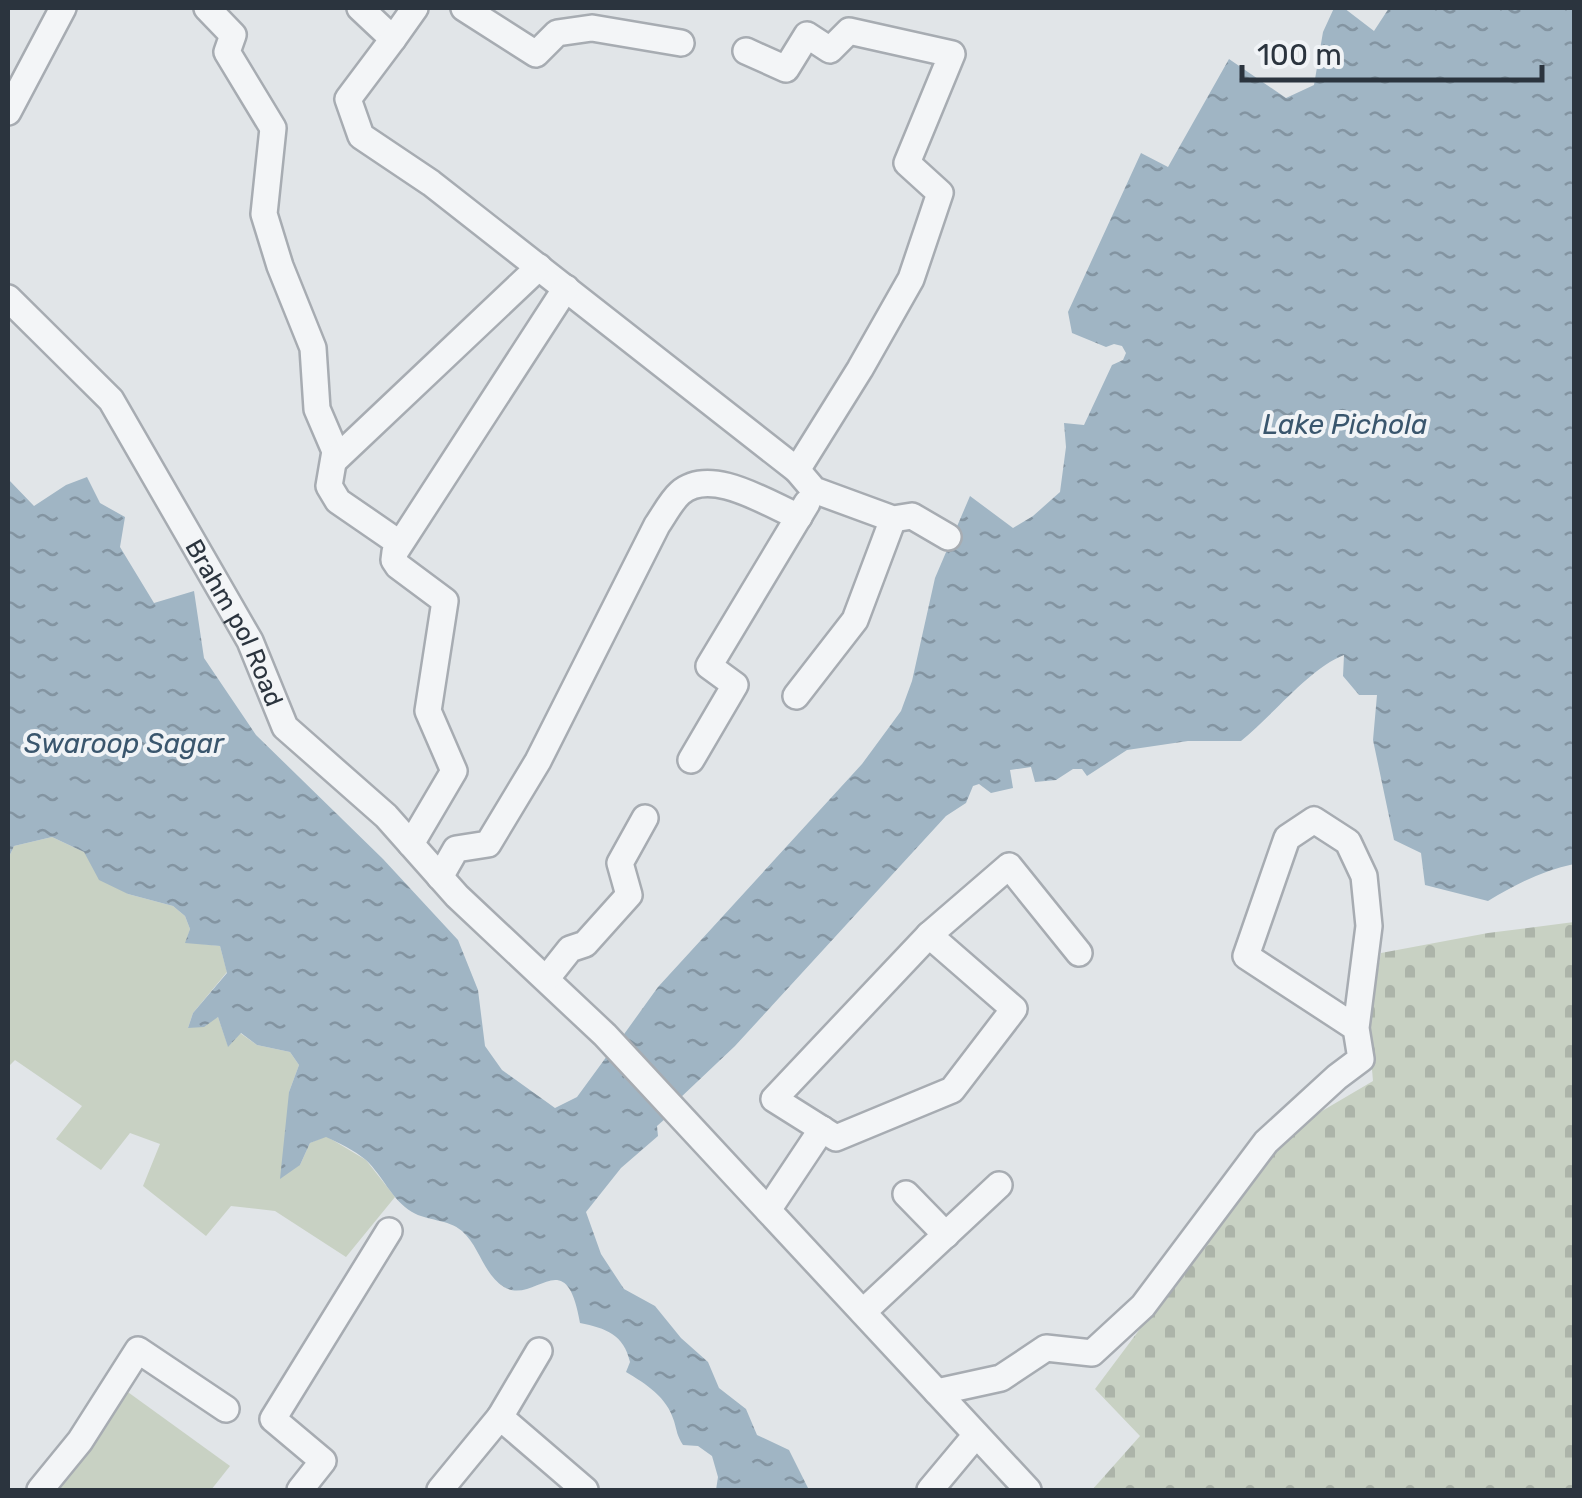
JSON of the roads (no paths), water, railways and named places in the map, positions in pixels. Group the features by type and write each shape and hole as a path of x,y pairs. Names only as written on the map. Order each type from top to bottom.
{"street":[{"path":"8,112 63,8"},
{"path":"206,8 233,34 227,52 273,128 264,214 312,348 317,409 334,444 336,458 329,486 332,494 399,543"},
{"path":"360,8 393,38"},
{"path":"415,8 348,99 362,136 431,183 806,480 892,519 912,516 948,537"},
{"path":"464,8 536,54 558,33 592,28 681,43"},
{"path":"691,760 734,685 708,666 799,517 806,480 860,370 911,280 940,193 907,163 952,54 850,30 830,50 807,35 786,70 746,51"},
{"path":"336,458 539,267"},
{"path":"411,844 454,771 428,710 445,601 394,560 399,543 566,288"},
{"path":"8,334 15,305"},
{"name":"Brahm pol Road","path":"15,305 111,400 250,641 285,727 386,816 440,877 606,1035 1028,1490"},
{"path":"440,877 456,849 488,844 538,761 657,525 681,492 704,481 746,492 799,517"},
{"path":"796,696 855,620 892,519"},
{"path":"547,978 570,949 586,944 629,896 620,862 645,818"},
{"path":"937,1392 1002,1378 1046,1348 1092,1353 1142,1306 1266,1142 1337,1076 1362,1059 1356,1028 1368,926 1364,876 1348,842 1314,820 1287,838 1246,956 1356,1028"},
{"path":"929,935 1014,1009 952,1090 836,1138 774,1099 929,935 1009,866 1079,953"},
{"path":"768,1210 822,1129"},
{"path":"863,1312 1000,1185"},
{"path":"906,1194 946,1235"},
{"path":"300,1490 324,1460 273,1419 389,1231"},
{"path":"40,1490 80,1441 138,1350 226,1409"},
{"path":"440,1490 500,1417 539,1351"},
{"path":"500,1417 585,1490"},
{"path":"930,1490 976,1435"}],"water":[{"name":"Lake Pichola","path":"1334,8 1344,8 1374,31 1389,8 1574,8 1574,864 1530,879 1488,901 1425,885 1421,853 1394,840 1373,740 1377,695 1359,695 1343,676 1344,655 1305,681 1241,741 1188,741 1127,750 1087,776 1082,769 1073,769 1056,780 1035,782 1031,767 1010,770 1013,788 991,793 979,784 973,786 966,803 946,816 735,1046 679,1099 622,1037 658,987 862,764 901,711 912,681 935,578 970,496 1013,528 1060,492 1066,447 1064,423 1084,425 1112,365 1123,360 1126,353 1122,346 1106,347 1072,333 1068,312 1141,153 1168,167 1229,59 1286,98 1314,85 1323,32"},
{"name":"Swaroop Sagar","path":"87,477 100,503 125,517 120,547 154,603 194,591 204,658 256,735 383,859 458,940 478,990 485,1046 502,1070 555,1108 577,1097 607,1056 666,1118 657,1126 658,1136 621,1168 586,1212 601,1254 624,1289 655,1306 681,1338 708,1362 719,1388 746,1409 757,1435 789,1450 809,1490 716,1490 718,1477 712,1456 698,1446 683,1445 671,1412 661,1398 626,1372 630,1362 618,1339 606,1330 580,1323 567,1285 558,1280 516,1291 504,1287 491,1275 462,1231 405,1207 372,1166 351,1150 326,1137 310,1143 300,1165 280,1179 289,1092 299,1065 290,1052 257,1045 241,1033 228,1047 218,1017 204,1027 188,1028 193,1013 227,973 220,946 185,943 190,929 185,916 173,906 128,894 99,880 84,852 52,837 14,846 8,859 8,479 34,506 66,485"}]}
